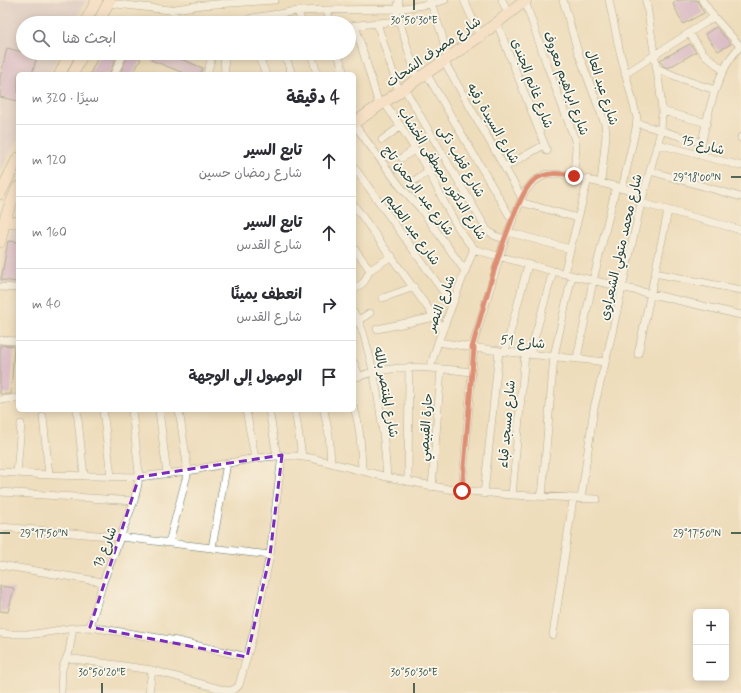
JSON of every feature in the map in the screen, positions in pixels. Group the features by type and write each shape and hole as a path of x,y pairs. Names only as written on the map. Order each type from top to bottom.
{"street":[{"path":"89,16 97,0"},
{"path":"102,16 109,2 160,10 175,10 232,2 275,0"},
{"path":"399,0 397,9 398,21 421,76 512,220"},
{"path":"264,16 298,11 397,9 445,0"},
{"path":"464,0 480,36"},
{"path":"502,0 508,14"},
{"name":"شارع مصرف الشحات","path":"356,119 382,104 480,36 525,0"},
{"name":"شارع ابراهيم معروف","path":"525,0 547,65 576,140 574,176"},
{"name":"شارع عبد العال","path":"564,0 578,52 605,124 606,135 601,183"},
{"path":"577,358 593,281 637,123 636,113 625,74 609,0"},
{"name":"شارع محمد متولي الشعراوى","path":"581,499 594,408 641,203 661,131 662,111 646,0"},
{"path":"699,155 715,90 723,70 741,46 714,17 702,0"},
{"name":"شارع السيدة رقيه","path":"430,2 442,35 445,60 505,167 521,200"},
{"path":"175,10 175,16"},
{"path":"327,10 328,16"},
{"path":"298,11 300,16"},
{"path":"625,74 714,17"},
{"path":"356,26 398,21"},
{"name":"شارع قطب ذكى","path":"377,23 402,90 487,230 495,236 505,239"},
{"name":"شارع غانم الجندى","path":"497,23 545,148 505,167"},
{"path":"689,33 703,53 723,70"},
{"name":"شارع الدكتور مصطفى الخشاب","path":"356,36 382,104 401,126 454,219 474,248 479,252 650,295 741,315"},
{"path":"61,72 67,60"},
{"path":"74,72 80,60"},
{"path":"115,72 121,60"},
{"path":"208,72 211,60"},
{"path":"224,60 225,72"},
{"path":"260,60 265,72"},
{"path":"287,60 291,72"},
{"path":"313,60 316,72"},
{"path":"340,60 343,72"},
{"path":"656,68 715,90"},
{"path":"662,111 707,123"},
{"name":"شارع عبد الرحمن تاج","path":"356,121 400,186 420,208 465,271"},
{"path":"637,123 702,144"},
{"path":"382,140 401,126"},
{"name":"شارع 15","path":"658,144 741,166"},
{"path":"402,158 415,149"},
{"path":"0,194 16,162"},
{"name":"شارع عبد العليم","path":"356,170 452,304"},
{"path":"414,181 428,171"},
{"path":"650,171 741,197"},
{"path":"462,491 473,348 505,239 527,187 539,177 554,173 574,176 644,193"},
{"path":"564,274 588,180"},
{"path":"0,242 4,222 16,193"},
{"path":"521,200 578,218"},
{"path":"641,203 741,230"},
{"path":"356,208 443,329"},
{"path":"638,354 668,211"},
{"path":"4,222 16,222"},
{"path":"508,232 570,249"},
{"name":"شارع النصر","path":"430,368 438,342 474,248"},
{"path":"356,251 370,270"},
{"path":"356,288 364,282 370,270 392,256"},
{"path":"484,494 502,351 528,265"},
{"name":"شارع مسجد قباء","path":"512,496 528,354 553,271"},
{"path":"655,273 741,290"},
{"path":"542,497 554,356 572,276"},
{"path":"0,287 16,288"},
{"path":"384,298 414,287"},
{"path":"356,321 370,313"},
{"path":"377,329 435,317"},
{"name":"شارع المنتصر بالله","path":"356,321 374,372 386,452 387,477"},
{"path":"0,340 16,341"},
{"name":"شارع 51","path":"438,342 473,348 605,362"},
{"path":"356,377 374,372 409,367 441,368 472,372"},
{"path":"408,482 409,367"},
{"name":"حارة القبيصي","path":"432,487 441,368"},
{"path":"0,400 16,398"},
{"path":"77,412 84,476"},
{"path":"103,412 111,476"},
{"name":"شارع 13","path":"90,627 103,582 134,501 139,477 132,412"},
{"path":"159,412 167,474"},
{"path":"170,543 188,471 180,412"},
{"path":"246,412 255,458"},
{"path":"67,658 152,670 228,691 237,688 255,628 270,555 279,456 269,412"},
{"path":"295,412 302,456"},
{"path":"324,412 329,434 332,464"},
{"path":"355,412 359,426 362,471"},
{"path":"43,417 49,475"},
{"path":"17,473 21,424"},
{"path":"0,472 49,475 139,477 188,471 255,458 302,456 432,487 484,494 597,499"},
{"path":"212,548 227,463"},
{"path":"0,492 134,501"},
{"path":"553,635 573,499"},
{"path":"0,527 121,537 270,555"},
{"path":"0,565 103,582"},
{"path":"0,633 35,634 90,627 177,641 247,657"},
{"path":"61,693 62,669 67,658 73,628"},
{"path":"149,693 152,670"}],"highlighted area":[{"path":"282,455 270,555 247,657 90,627 139,477"}],"shaded area":[{"path":"0,0 86,0 78,16 16,16 16,60 56,60 50,72 16,72 16,143 0,172"},
{"path":"10,228 16,228 16,290 0,285"}],"building":[{"path":"677,0 697,0 704,13 683,24 673,4"},
{"path":"716,27 731,44 718,51 705,34"},
{"path":"690,44 696,52 668,68 663,66 660,60"},
{"path":"7,48 16,50 16,60 36,60 33,72 16,72 16,101 0,97 0,77"},
{"path":"97,60 115,60 110,72 91,72"},
{"path":"126,60 140,60 134,72 121,72"},
{"path":"151,60 183,60 203,68 201,72 181,72"},
{"path":"8,241 16,242 16,282 1,280"},
{"path":"0,345 14,346 11,394 0,394"},
{"path":"0,586 14,588 8,612 0,611"}],"route":[{"path":"462,491 474,348 472,348 505,239 527,187 539,177 546,174 554,173 574,176"}]}
